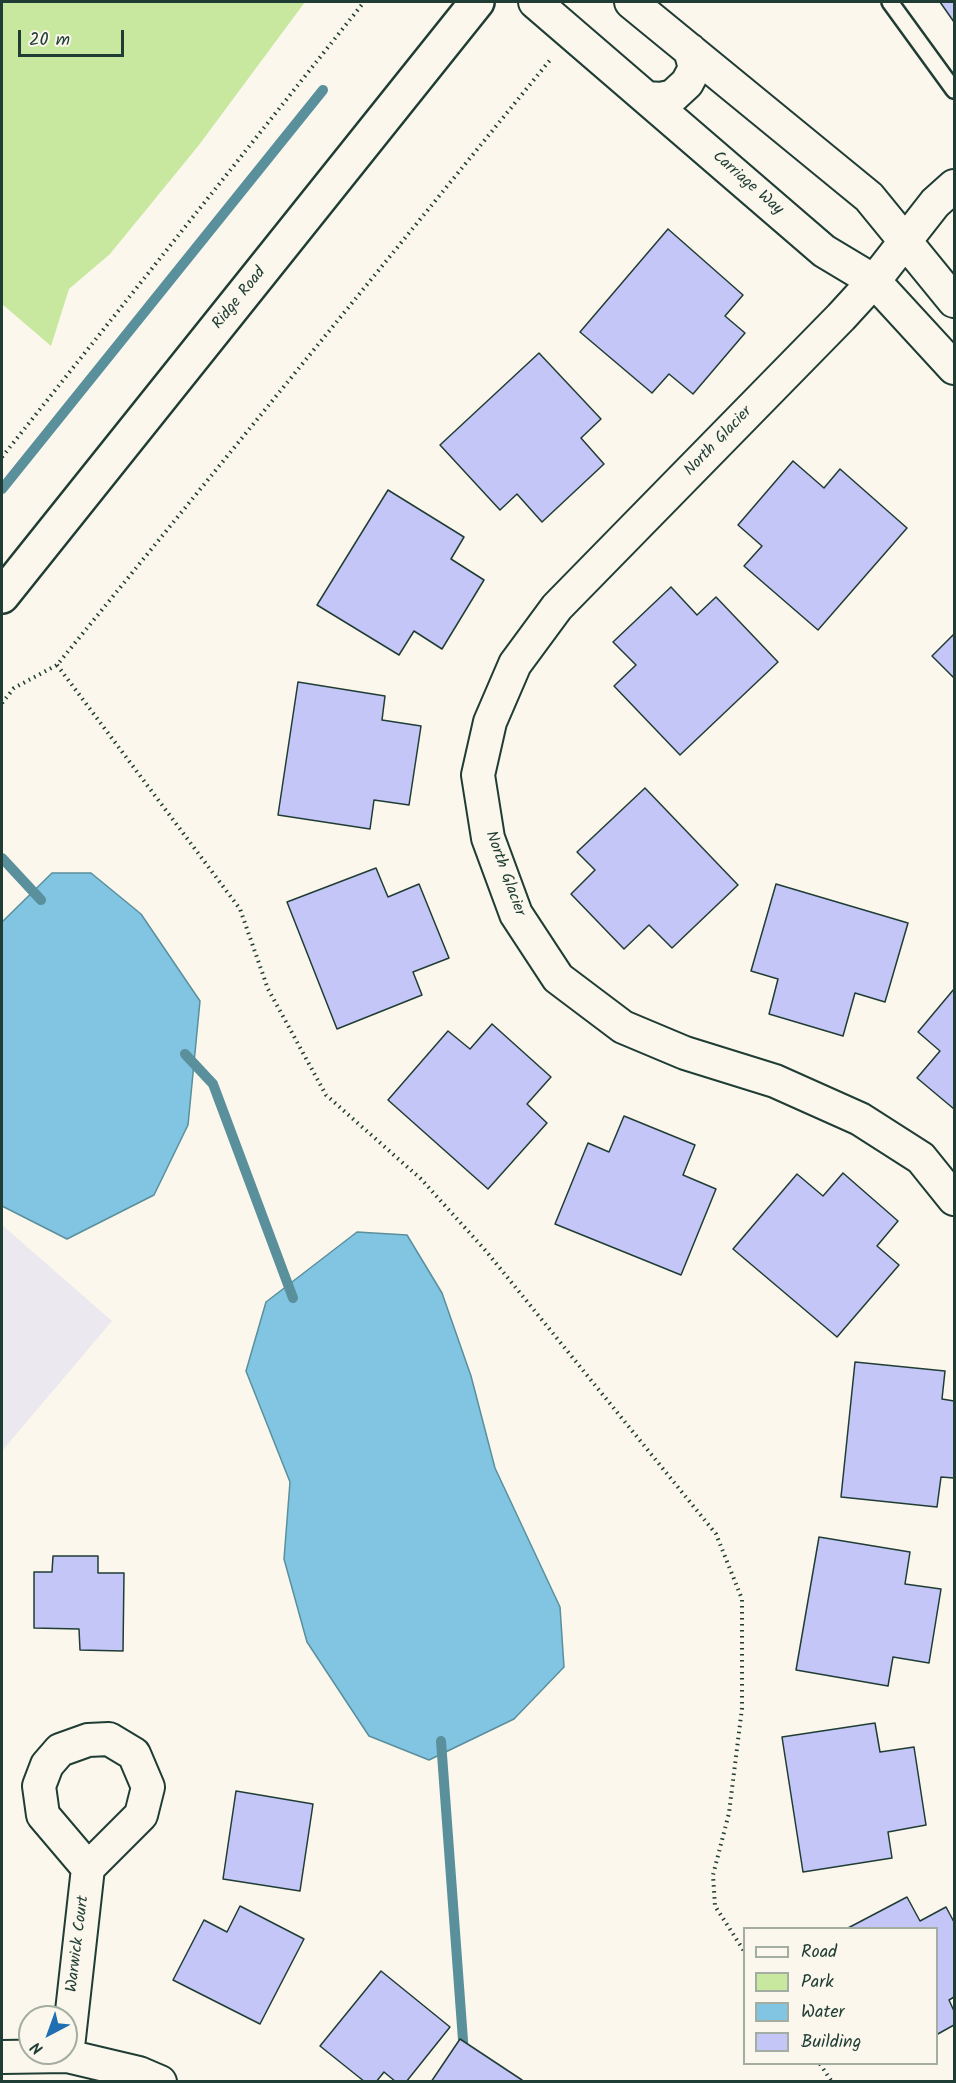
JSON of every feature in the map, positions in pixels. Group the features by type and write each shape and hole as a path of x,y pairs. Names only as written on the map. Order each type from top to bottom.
{"street":[{"name":"Ridge Road","path":"2,596 477,2"},
{"name":"Carriage Way","path":"535,2 824,251 874,281 954,368"},
{"path":"630,2 869,197 954,302"},
{"path":"648,98 661,99 673,96 687,83 695,68 690,50"},
{"name":"North Glacier","path":"954,186 935,203 874,281 557,607 515,664 490,722 478,775 488,838 516,914 558,978 623,1027 685,1053 776,1081 860,1119 921,1158 954,1199"},
{"name":"Warwick Court","path":"72,2005 88,1868"},
{"path":"2,2057 18,2057"},
{"path":"78,2059 139,2073 160,2082"}],"lane":[{"path":"890,2 954,90"}],"path":[{"path":"2,457 364,2"},
{"path":"2,703 14,688 57,665 554,55"},
{"path":"57,665 240,909 268,988 326,1095 421,1179 486,1251 716,1534 742,1599 742,1708 729,1813 713,1875 715,1906 743,1949"},
{"path":"821,2065 832,2082"}],"shaded area":[{"path":"2,1225 112,1321 2,1451"}],"green space":[{"path":"2,2 305,2 199,145 110,254 69,289 51,346 2,304"}],"water":[{"path":"52,873 91,873 141,914 200,1001 188,1125 154,1195 67,1239 2,1206 2,922"},
{"path":"357,1232 407,1235 442,1293 471,1376 495,1468 560,1607 564,1667 514,1719 429,1760 369,1736 307,1642 284,1559 290,1482 246,1371 266,1302"}],"building":[{"path":"940,2 954,2 954,22"},
{"path":"668,229 743,295 725,316 745,333 693,394 669,374 652,393 580,332"},
{"path":"539,353 601,419 581,438 604,464 542,522 517,494 500,510 440,445"},
{"path":"793,461 824,488 840,469 907,528 818,630 744,566 762,546 738,525"},
{"path":"388,490 464,537 451,559 484,580 442,649 414,631 399,655 317,605"},
{"path":"671,587 697,615 716,597 778,662 680,755 614,686 636,665 613,642"},
{"path":"954,634 954,678 932,656"},
{"path":"298,682 385,696 382,720 421,726 409,805 374,800 370,829 278,815"},
{"path":"645,788 738,885 672,948 649,925 624,949 571,894 595,870 577,852"},
{"path":"376,868 388,897 419,884 449,958 413,972 422,995 337,1029 287,902"},
{"path":"776,884 908,923 885,1002 855,993 843,1036 769,1014 778,979 751,971"},
{"path":"954,989 954,1109 917,1078 940,1051 918,1032"},
{"path":"492,1024 551,1077 527,1104 547,1123 488,1189 388,1100 448,1031 470,1049"},
{"path":"624,1116 695,1145 683,1175 716,1189 681,1275 555,1224 588,1143 609,1152"},
{"path":"843,1173 898,1221 877,1246 899,1265 837,1337 733,1249 797,1174 823,1196"},
{"path":"855,1362 945,1371 942,1399 954,1401 954,1478 941,1477 937,1507 841,1497"},
{"path":"819,1537 910,1552 905,1584 941,1589 929,1663 893,1657 888,1686 796,1670"},
{"path":"53,1556 98,1556 98,1573 124,1573 123,1651 80,1650 79,1629 34,1628 34,1572 52,1572"},
{"path":"875,1723 880,1752 914,1747 926,1825 888,1832 892,1858 803,1872 782,1737"},
{"path":"236,1791 313,1804 300,1891 223,1879"},
{"path":"907,1897 920,1921 946,1907 954,1922 954,1997 949,2000 954,2011 954,2025 938,2034 938,1927 850,1927"},
{"path":"240,1906 304,1939 260,2024 173,1980 204,1920 227,1932"},
{"path":"381,1971 450,2027 406,2082 396,2082 384,2072 376,2082 365,2082 320,2046"},
{"path":"460,2039 522,2080 521,2082 431,2082"}],"waterway":[{"path":"2,489 323,90"},
{"path":"2,858 41,900"},
{"path":"185,1054 213,1084 293,1298"},
{"path":"441,1741 464,2054"}]}
